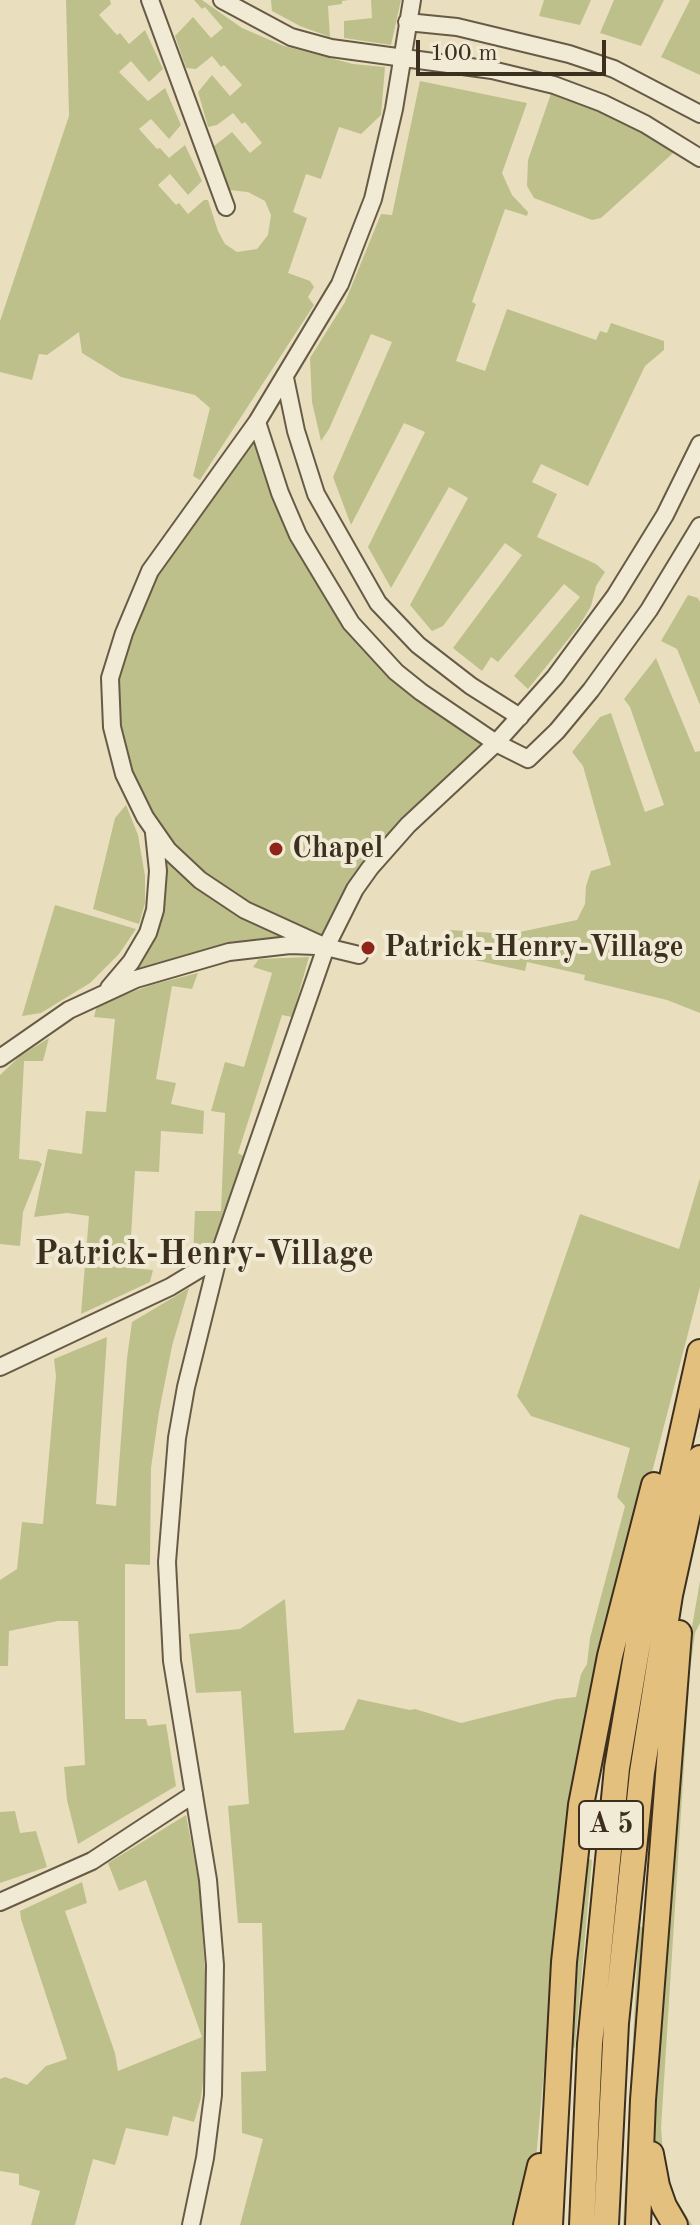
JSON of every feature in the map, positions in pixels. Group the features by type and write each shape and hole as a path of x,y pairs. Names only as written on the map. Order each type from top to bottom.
{"highway":[{"name":"A 5","path":"582,2225 590,2044 617,1768 647,1590 700,1352"},
{"name":"A 5","path":"550,2225 564,1962 581,1805 595,1723 623,1596 660,1465 681,1429"},
{"name":"A 5","path":"638,2225 643,2100 670,1774 675,1675 683,1596 696,1527 699,1463"},
{"name":"A 5","path":"606,2225 616,2023 642,1772 670,1595 699,1463"},
{"name":"A 5","path":"643,2100 651,2126 651,2157 657,2186 675,2225"},
{"path":"526,2225 554,2118"}],"street":[{"path":"150,0 226,207"},
{"path":"222,0 291,37 331,48 492,70 554,85 645,124 700,158"},
{"path":"359,955 326,947 274,925 220,895 183,864 154,832 135,800 117,752 112,727 110,678 124,633 150,571 257,422 340,284 373,199 403,60 412,0"},
{"path":"407,22 457,27 569,54 614,69 700,114"},
{"path":"285,378 296,431 316,494 378,603 399,627 435,659 520,717"},
{"path":"257,422 280,493 298,535 351,623 399,674 496,743 528,759 557,731 649,610 700,526"},
{"path":"191,2225 213,2095 215,1965 208,1880 172,1661 167,1562 177,1438 186,1387 218,1258 326,947 340,915 370,868 408,825 496,743 555,677 615,596 665,515 700,444"},
{"path":"106,991 131,962 148,933 155,910 158,871 154,832"},
{"path":"0,1058 59,1016 106,991 166,969 229,952 290,945 326,947"},
{"path":"0,1367 170,1287 218,1258"},
{"path":"0,1902 92,1861 194,1794"}],"green space":[{"path":"66,0 110,0 111,4 99,15 129,44 145,30 163,69 149,82 131,61 119,72 148,101 165,88 181,125 169,139 151,119 139,129 169,158 185,145 202,181 188,195 170,174 158,185 188,214 208,200 225,244 237,252 257,249 268,235 271,215 265,201 248,192 229,190 214,146 232,132 250,153 262,143 233,113 217,125 208,127 198,92 212,75 230,96 242,85 212,56 196,69 186,68 175,36 193,17 211,38 223,28 205,7 202,9 194,0 202,0 242,28 284,46 353,64 385,67 381,115 361,134 339,127 321,179 306,174 293,212 307,218 288,273 310,281 314,287 308,297 314,305 200,480 193,476 210,408 195,395 121,377 82,353 79,332 47,355 39,354 32,380 0,372 0,321 69,116"},
{"path":"271,0 349,0 328,6 330,37 272,11"},
{"path":"371,0 401,0 391,45 344,38 344,21 372,18"},
{"path":"544,0 591,0 580,25 539,16"},
{"path":"614,0 664,0 641,46 600,33"},
{"path":"690,0 700,0 700,75 661,57"},
{"path":"420,81 527,103 502,173 512,195 528,212 527,216 505,209 472,302 476,304 456,361 485,371 507,309 596,340 600,331 607,333 611,323 664,341 664,350 645,366 588,486 541,464 532,482 557,494 537,537 596,564 605,572 579,626 528,689 514,676 580,597 564,584 498,662 491,657 482,671 453,648 522,555 505,543 443,626 432,631 410,605 468,498 449,487 391,588 368,547 425,432 404,423 351,525 333,477 392,342 371,334 321,441 312,402 310,358 345,302 381,214 392,215"},
{"path":"554,85 682,145 601,218 592,220 534,198 527,186 528,160"},
{"path":"257,422 280,493 372,647 496,743 390,845 326,947 290,945 136,979 131,962 155,911 145,817 110,702 137,598"},
{"path":"688,595 698,598 700,602 700,705 677,649 661,641"},
{"path":"656,658 695,752 700,751 700,1013 667,1000 584,980 585,975 527,962 525,971 443,953 449,930 510,934 577,920 585,904 591,871 611,865 583,766 572,752 600,717 611,713 645,812 664,805 630,707 624,699"},
{"path":"126,805 138,835 145,876 145,903 139,924 93,909 115,818"},
{"path":"55,905 136,929 119,954 90,983 41,1013 22,1016"},
{"path":"309,957 292,1017 282,1015 238,1153 245,1157 214,1246 193,1255 195,1211 221,1211 225,1113 211,1111 225,1062 244,1067 272,973 253,967 259,959"},
{"path":"198,973 192,989 172,986 156,1079 176,1083 171,1104 204,1111 203,1134 161,1131 159,1172 135,1171 129,1268 153,1270 150,1282 81,1314 89,1216 67,1213 34,1217 48,1149 82,1154 86,1111 106,1112 115,1019 94,1017 97,1005 151,985"},
{"path":"49,1038 43,1061 24,1061 19,1159 42,1164 23,1212 20,1246 0,1244 0,1075 20,1056"},
{"path":"700,1178 700,1287 643,1507 555,1948 536,2159 522,2225 240,2225 263,2139 242,2133 241,2072 266,2071 262,1923 238,1923 228,1806 249,1804 241,1691 196,1693 189,1634 240,1629 285,1599 294,1733 344,1730 358,1699 415,1709 461,1723 576,1697 581,1674 587,1664 590,1638 625,1506 617,1497 630,1448 531,1416 517,1396 580,1214 679,1249"},
{"path":"189,1288 172,1346 151,1468 150,1565 125,1564 125,1719 146,1719 148,1726 166,1724 176,1786 78,1844 67,1800 64,1767 85,1765 78,1621 58,1621 9,1631 8,1666 0,1666 0,1580 17,1569 22,1522 43,1524 56,1376 54,1359 107,1337 96,1504 116,1506 132,1322"},
{"path":"700,1581 700,1623 695,1633 690,1670 661,2128 668,2176 676,2199 692,2225 682,2225 655,2158 654,2136 688,1650"},
{"path":"614,1674 585,1858 592,1860 575,2047 568,2052 572,1939"},
{"path":"15,1811 20,1833 36,1831 47,1867 0,1883 0,1812"},
{"path":"186,1815 199,1884 207,2001 207,2049 201,2098 194,2122 173,2116 168,2136 126,2128 115,2165 93,2159 75,2225 31,2225 40,2191 19,2185 19,2174 0,2171 0,2079 5,2077 27,2085 46,2066 67,2059 20,1911 82,1882 87,1903 65,1911 115,2053 118,2071 202,2037 146,1880 119,1891 108,1863"},
{"path":"639,1926 650,1930 633,2225 623,2225"}],"place":[{"name":"Chapel","path":"276,849"},
{"name":"Patrick-Henry-Village","path":"368,948"}],"district":[{"name":"Patrick-Henry-Village","path":"204,1255"}]}
